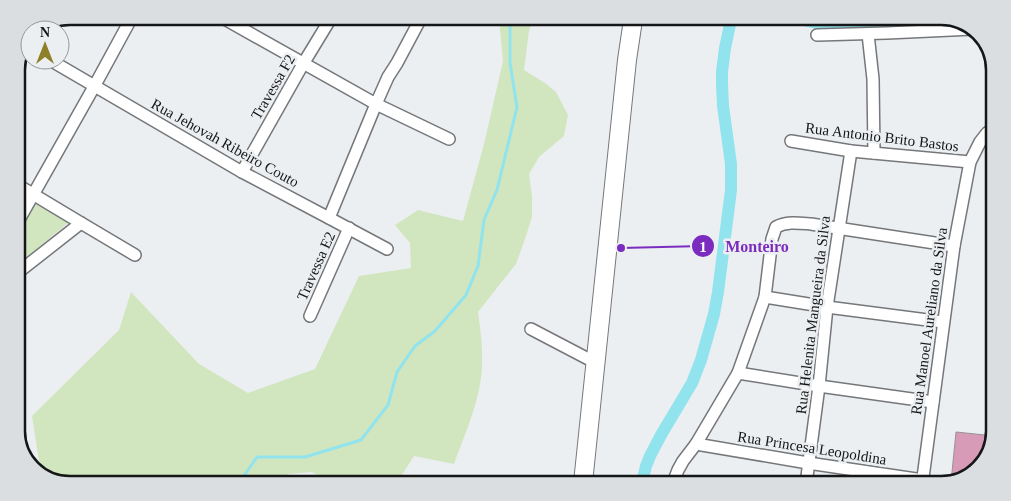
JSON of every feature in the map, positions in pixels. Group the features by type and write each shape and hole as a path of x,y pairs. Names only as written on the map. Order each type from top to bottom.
{"main road":[{"path":"584,476 632,25"}],"street":[{"path":"25,210 128,25"},
{"path":"235,25 376,104 449,139"},
{"name":"Travessa F2","path":"242,172 327,25"},
{"path":"330,218 388,77 417,25"},
{"path":"817,35 960,30"},
{"path":"868,34 873,79 874,153"},
{"name":"Rua Jehovah Ribeiro Couto","path":"67,70 242,172 387,249"},
{"name":"Rua Manoel Aureliano da Silva","path":"923,476 954,246 970,162 986,134"},
{"name":"Rua Antonio Brito Bastos","path":"792,141 851,151 970,162"},
{"name":"Rua Helenita Mangueira da Silva","path":"807,476 820,386 826,307 851,151"},
{"path":"25,189 135,255"},
{"path":"676,476 738,373 765,297 772,239 776,227 782,224 797,222 954,246"},
{"path":"25,267 81,223"},
{"name":"Travessa E2","path":"310,316 349,228"},
{"path":"765,297 943,322"},
{"path":"531,329 596,364"},
{"path":"738,373 933,402"},
{"name":"Rua Princesa Leopoldina","path":"696,444 884,476"}],"green space":[{"path":"500,25 531,25 524,70 556,92 568,115 564,136 539,157 529,174 532,217 516,264 478,312 482,353 481,378 473,411 454,464 414,456 401,476 319,476 312,472 288,474 285,476 70,476 56,474 39,464 32,416 119,330 131,292 199,364 248,393 315,369 359,276 411,268 410,243 395,225 418,210 463,221 484,144 503,61"},
{"path":"34,203 68,223 25,259 25,220"}],"building":[{"path":"956,432 985,435 981,451 975,461 958,473 952,474"}],"waterway":[{"path":"244,476 257,457 305,457 361,440 388,405 397,372 415,346 435,331 466,295 478,266 484,220 497,190 517,107 510,63 510,25"},
{"path":"644,476 650,456 692,383 701,360 714,314 731,190 731,164 723,106 722,83 725,48 730,25"},
{"path":"806,25 815,27 881,25"}],"place":[{"name":"Monteiro","path":"621,248"}]}
